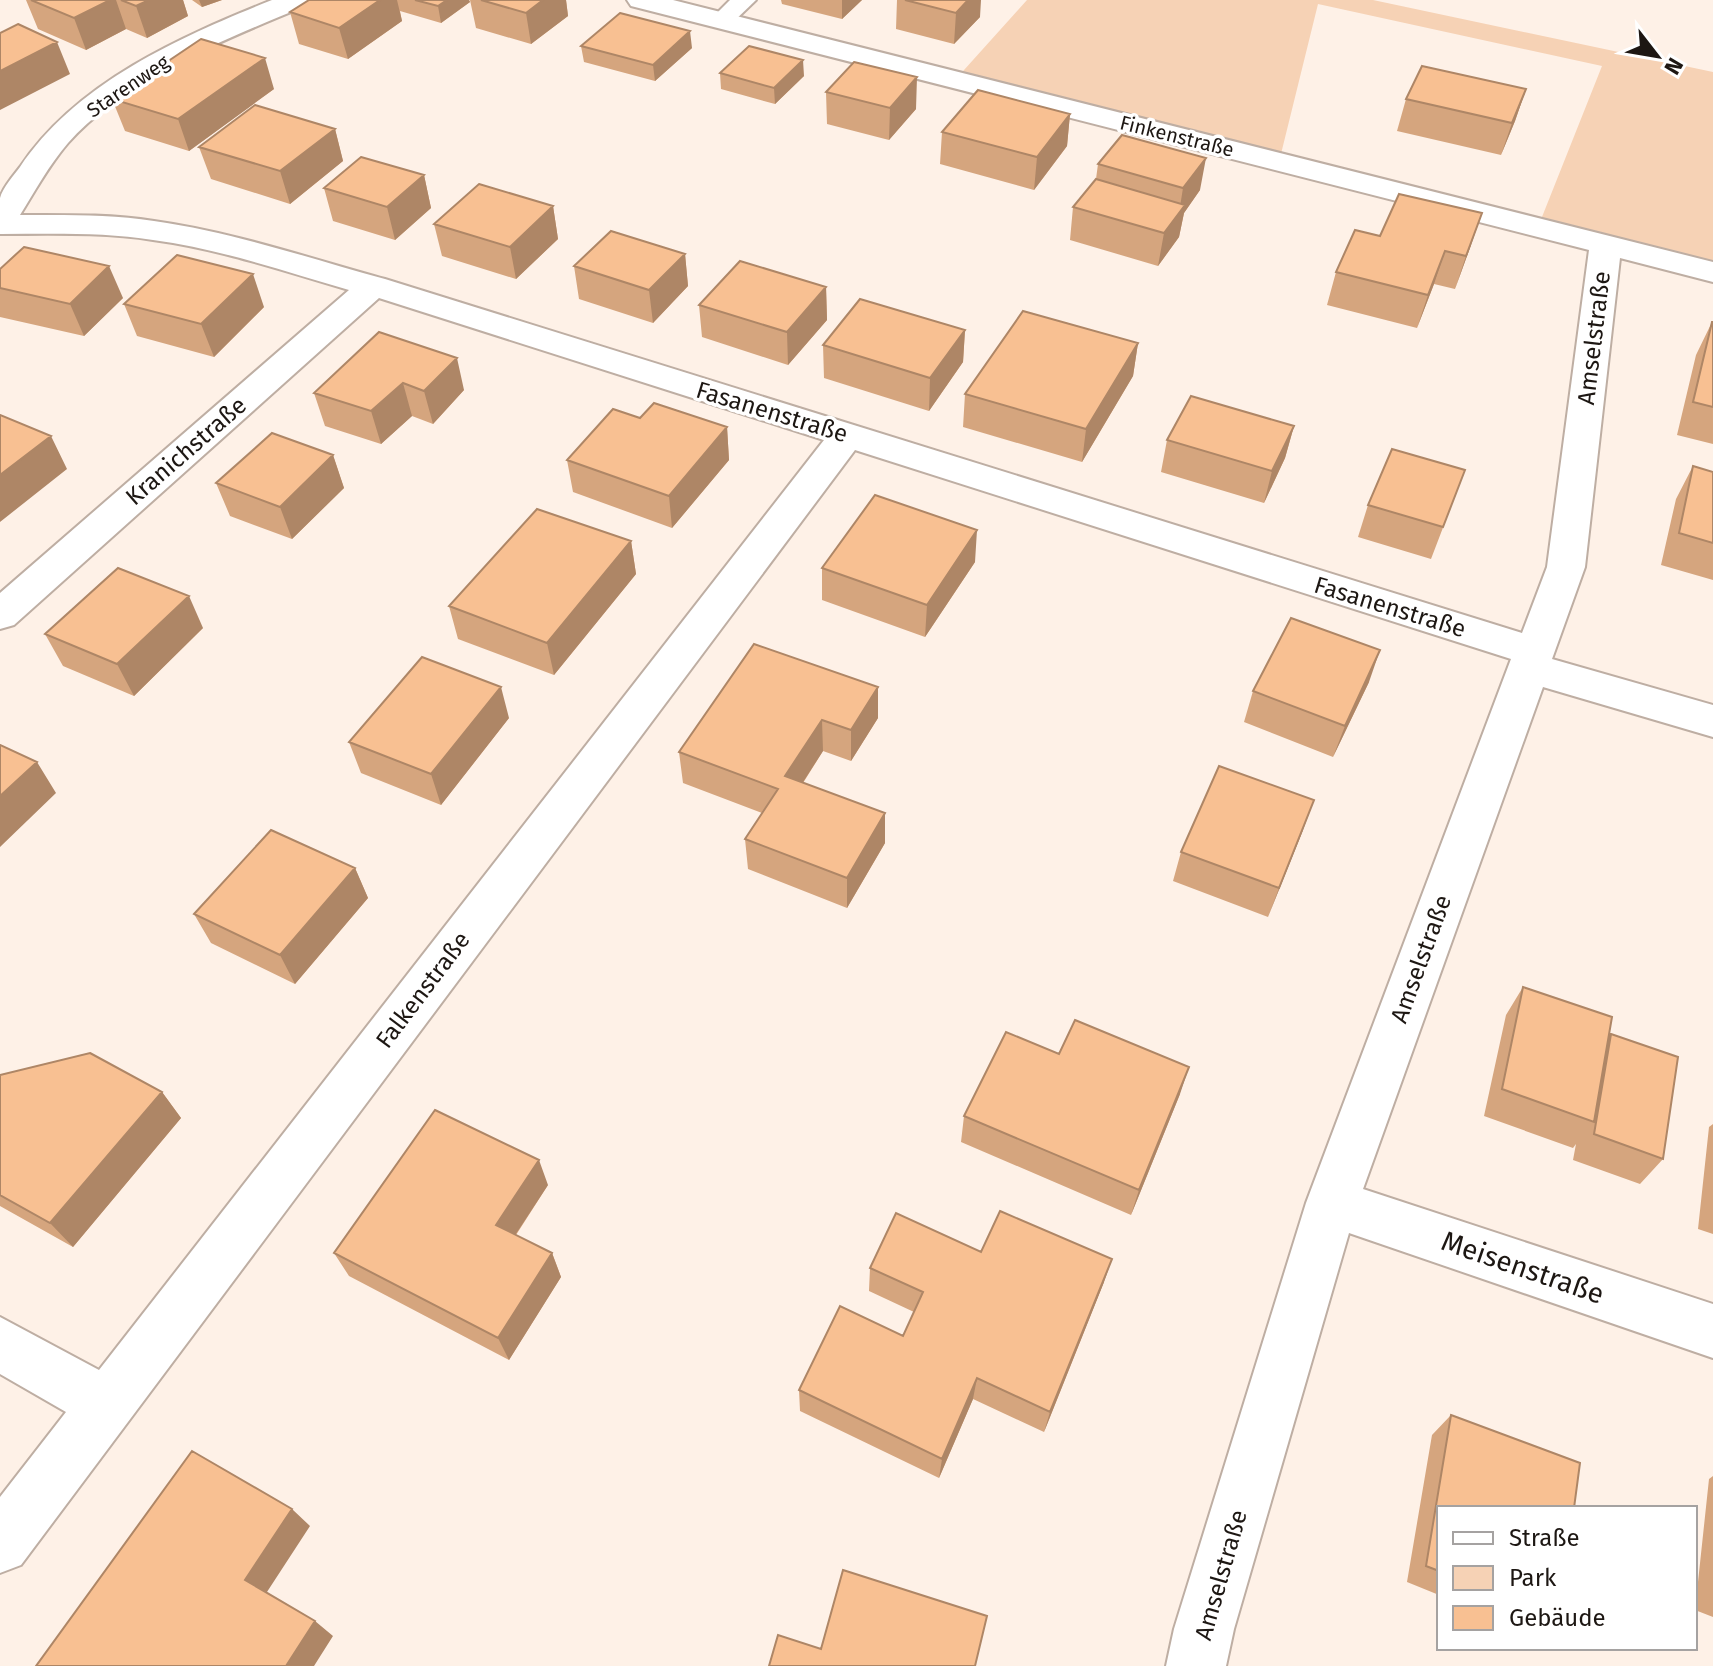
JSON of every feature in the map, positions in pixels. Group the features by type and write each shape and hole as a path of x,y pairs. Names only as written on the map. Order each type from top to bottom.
{"street":[{"name":"Starenweg","path":"0,223 33,171 76,121 168,58 231,26 296,0"},
{"name":"Finkenstraße","path":"641,0 733,10 1713,272"},
{"name":"Fasanenstraße","path":"0,223 79,223 154,231 226,245 373,286 847,435 1713,721"},
{"name":"Amselstraße","path":"1196,1666 1204,1629 1332,1203 1566,567 1606,245"},
{"name":"Kranichstraße","path":"0,615 373,286"},
{"name":"Falkenstraße","path":"0,1544 847,435"},
{"name":"Meisenstraße","path":"1332,1203 1713,1331"},
{"path":"0,1344 106,1404"}],"green space":[{"path":"1027,0 1373,0 1713,72 1713,272 1538,227 1602,66 1318,4 1279,162 955,80"}],"building":[{"path":"31,0 110,0 74,18"},
{"path":"121,0 149,0 136,6"},
{"path":"309,0 380,0 339,28 290,12"},
{"path":"415,0 447,0 438,6"},
{"path":"481,0 543,0 526,13"},
{"path":"905,0 968,0 956,13"},
{"path":"620,13 690,31 653,65 581,46"},
{"path":"18,24 57,42 0,71 0,33"},
{"path":"201,39 265,58 178,119 112,99"},
{"path":"749,46 803,60 774,88 720,73"},
{"path":"854,62 917,77 890,108 826,92"},
{"path":"1422,66 1526,89 1512,123 1406,99"},
{"path":"978,90 1070,114 1037,157 942,132"},
{"path":"255,105 335,129 280,171 199,147"},
{"path":"1122,135 1206,158 1183,188 1098,164"},
{"path":"361,157 424,175 387,207 324,188"},
{"path":"1096,179 1185,205 1164,233 1073,207"},
{"path":"479,184 553,206 510,247 434,224"},
{"path":"1399,194 1482,213 1466,256 1445,251 1428,295 1336,272 1355,230 1380,236"},
{"path":"611,231 685,254 649,290 574,266"},
{"path":"24,247 109,266 70,304 0,288 0,269"},
{"path":"177,255 253,274 201,324 124,304"},
{"path":"740,261 826,287 787,332 699,305"},
{"path":"860,299 965,330 930,378 823,345"},
{"path":"1023,311 1138,343 1086,429 965,394"},
{"path":"1713,322 1713,407 1693,402"},
{"path":"379,332 457,358 424,391 403,383 371,411 314,393"},
{"path":"1191,396 1294,426 1272,471 1167,440"},
{"path":"654,403 727,427 669,496 567,460 613,409 640,418"},
{"path":"0,415 51,436 0,475"},
{"path":"272,433 333,455 280,507 216,483"},
{"path":"1392,449 1465,470 1443,527 1368,505"},
{"path":"1693,466 1713,472 1713,543 1679,533"},
{"path":"875,495 977,530 927,605 822,568"},
{"path":"537,509 631,541 547,643 449,606"},
{"path":"118,568 189,596 117,664 45,634"},
{"path":"1291,618 1380,650 1345,726 1253,691"},
{"path":"754,644 878,687 851,730 822,720 785,776 885,813 847,878 745,839 778,789 679,752"},
{"path":"422,657 501,687 431,774 349,742"},
{"path":"0,745 37,762 0,796"},
{"path":"1219,766 1314,800 1279,888 1181,852"},
{"path":"271,830 355,868 280,955 194,914"},
{"path":"1523,987 1612,1017 1594,1122 1502,1089"},
{"path":"1075,1020 1189,1067 1139,1190 964,1116 1006,1032 1059,1054"},
{"path":"1611,1034 1678,1057 1663,1159 1594,1134"},
{"path":"90,1053 162,1092 50,1223 0,1195 0,1075"},
{"path":"435,1110 539,1160 496,1225 552,1253 498,1338 334,1253"},
{"path":"1000,1211 1112,1259 1050,1412 977,1378 942,1459 799,1390 840,1306 903,1336 923,1292 870,1268 896,1213 981,1252"},
{"path":"1451,1415 1580,1463 1574,1506 1437,1506 1437,1570 1426,1566"},
{"path":"192,1451 292,1509 245,1580 315,1621 286,1666 36,1666"},
{"path":"843,1570 987,1616 975,1666 769,1666 778,1635 821,1649"}]}
